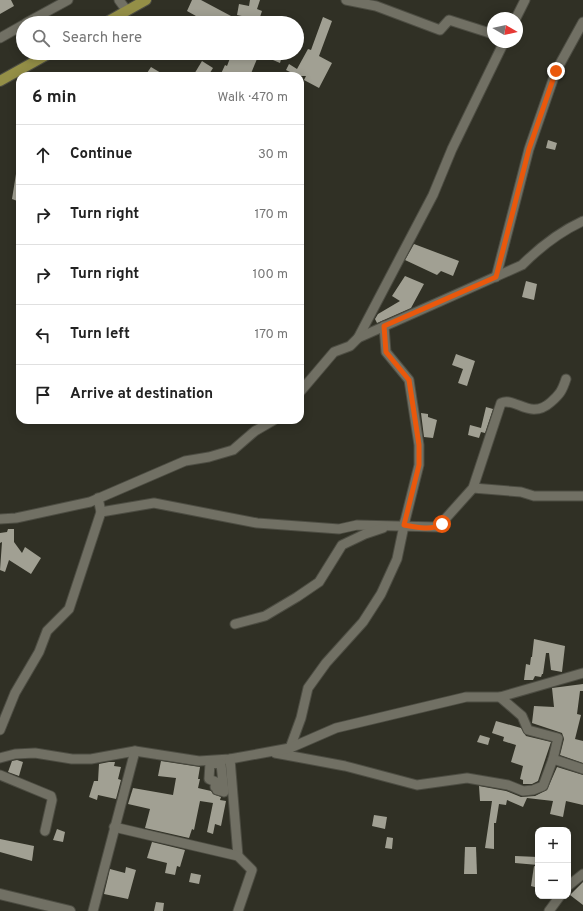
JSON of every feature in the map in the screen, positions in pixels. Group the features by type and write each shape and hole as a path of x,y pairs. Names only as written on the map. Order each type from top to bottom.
{"main road":[{"path":"118,16 146,0"},
{"path":"16,72 38,60"},
{"path":"0,81 16,72"}],"street":[{"path":"39,16 68,0"},
{"path":"119,0 127,11"},
{"path":"346,0 376,6 440,30 449,20 487,32"},
{"path":"519,12 525,0"},
{"path":"496,277 529,149 556,71 583,22"},
{"path":"0,38 16,29"},
{"path":"304,387 334,352 350,346 358,338 433,195 452,149 501,48"},
{"path":"358,338 522,265 542,246 583,221"},
{"path":"384,326 386,352 409,380 419,445 419,465 404,525"},
{"path":"101,512 154,503 257,523 339,529 357,525 438,527 473,488 501,403 507,402 534,410 544,409 561,394 566,379"},
{"path":"0,519 16,518 90,502 185,461 209,457 233,450 255,431 267,424"},
{"path":"473,488 521,492 534,496 583,496"},
{"path":"0,730 15,693 39,652 47,631 69,609 101,512 98,498"},
{"path":"235,624 265,616 297,598 319,582 342,545 365,534 406,521 397,559 381,594 363,622 326,663 308,688 301,718 290,748"},
{"path":"0,758 15,754 35,752 72,759 92,759 135,751 199,760 230,759 290,748 336,728 466,697 500,697 583,673"},
{"path":"268,752 345,766 417,785 467,778 508,785 523,791 533,790 543,786 553,759 558,738 528,730 522,716 500,697"},
{"path":"93,911 135,751"},
{"path":"230,759 238,856"},
{"path":"553,759 583,769"},
{"path":"0,775 51,796 52,800 45,831"},
{"path":"114,827 238,856 252,870 238,911"},
{"path":"571,884 583,874"},
{"path":"0,894 70,911"},
{"path":"549,911 558,899"}],"building":[{"path":"0,0 11,0 14,6 0,14"},
{"path":"192,0 201,0 231,16 196,16 187,11"},
{"path":"250,0 260,0 257,9 262,11 260,16 237,15 239,4 249,6"},
{"path":"323,17 332,21 319,56 332,63 319,88 304,80 306,76 304,76 304,72 290,72 286,70 289,64 297,69 302,60 304,60 304,56 308,49 311,50"},
{"path":"229,60 257,60 252,72 222,72 225,65 227,66"},
{"path":"273,60 281,60 280,63"},
{"path":"202,61 213,68 210,72 195,72"},
{"path":"151,67 159,72 148,72"},
{"path":"548,140 557,143 555,150 546,148"},
{"path":"16,174 16,200 12,199"},
{"path":"414,244 459,261 453,276 441,271 437,275 405,260"},
{"path":"405,276 424,284 411,308 377,323 375,319 378,314 400,301 392,296"},
{"path":"526,281 537,284 534,300 522,297"},
{"path":"456,354 475,361 467,386 458,383 463,369 452,365"},
{"path":"486,407 493,409 485,433 481,432 479,438 468,435 470,425 481,428"},
{"path":"421,413 428,414 428,417 437,420 433,438 424,437"},
{"path":"8,529 14,529 14,542 22,553 25,547 41,558 31,574 9,560 5,572 0,570 2,542 0,543 0,533 7,532"},
{"path":"534,639 565,646 562,672 551,670 549,653 546,653 543,674 541,677 535,676 533,680 524,680 526,664 530,665 532,657"},
{"path":"583,684 583,691 580,691 577,714 581,715 575,739 583,741 583,763 560,755 564,739 562,733 532,723 534,706 554,707 552,688"},
{"path":"496,721 521,728 526,736 551,742 538,781 532,784 523,784 523,780 520,779 523,766 511,762 516,745 503,741 504,737 492,733"},
{"path":"480,735 490,738 488,745 477,742"},
{"path":"17,760 23,762 19,776 8,772 12,761"},
{"path":"161,761 200,767 198,788 211,791 213,794 221,797 220,800 226,801 221,826 215,824 213,834 207,832 213,803 200,801 194,830 192,829 189,838 145,828 150,809 128,804 133,788 173,795 176,778 158,776"},
{"path":"115,762 114,766 121,767 118,779 121,780 116,799 98,795 97,800 89,797 94,781 98,781 99,764"},
{"path":"557,767 583,775 583,805 566,801 563,817 550,814 553,801 527,798 523,807 507,800 506,805 499,804 496,823 494,823 494,849 485,848 492,801 480,801 479,786 506,791 521,797 535,796 547,790"},
{"path":"374,815 387,817 385,829 372,826"},
{"path":"57,829 65,832 63,842 53,840"},
{"path":"387,837 393,838 392,849 385,848"},
{"path":"0,839 34,846 32,861 0,852"},
{"path":"152,842 185,850 180,867 177,866 175,875 165,873 167,863 147,858"},
{"path":"465,847 476,847 477,874 464,874"},
{"path":"515,856 535,857 535,865 515,863"},
{"path":"534,866 535,887 531,886"},
{"path":"126,867 136,870 128,899 104,894 110,869 125,873"},
{"path":"191,873 201,875 199,884 189,882"},
{"path":"583,882 583,905 571,896"},
{"path":"156,902 164,903 163,911 154,911"}],"route":[{"path":"442,524 438,527 430,528 404,525 419,465 419,445 409,380 386,352 384,326 496,277 529,149 556,71"}]}
